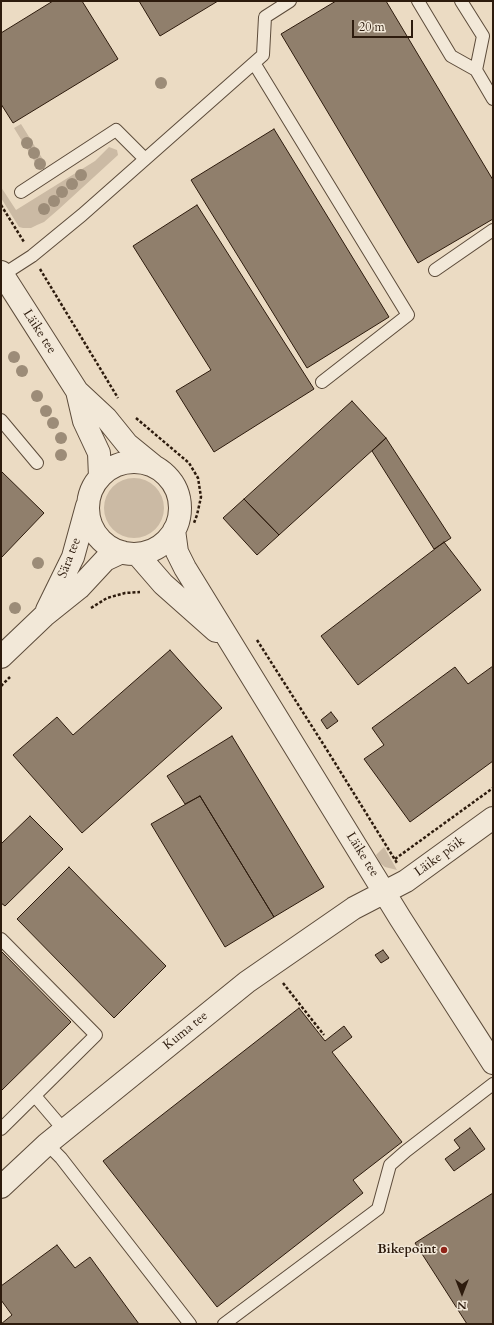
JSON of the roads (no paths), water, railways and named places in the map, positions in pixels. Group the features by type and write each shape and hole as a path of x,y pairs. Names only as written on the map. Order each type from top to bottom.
{"street":[{"name":"Läike tee","path":"2,274 77,391 106,418 127,444 155,467"},
{"name":"Läike tee","path":"77,391 84,421 99,453 100,477"},
{"path":"141,462 155,467 167,476 176,488 180,502 179,517 184,528 152,550 130,553 109,546 99,537 92,525 88,511 90,497 94,487 100,477 112,468 126,463 141,462"},
{"name":"Sära tee","path":"44,616 74,557 90,497"},
{"name":"Läike tee","path":"184,528 177,552 185,568 385,892 493,1063"},
{"name":"Läike tee","path":"130,553 233,646"},
{"name":"Sära tee","path":"1,657 44,616 79,588 105,560 130,553"},
{"name":"Läike põik","path":"385,892 406,881 493,818"},
{"name":"Kuma tee","path":"1,1187 47,1144 247,982 354,908 385,892"}],"lane":[{"path":"2,274 32,256 82,215 263,55 265,17 290,1"},
{"path":"418,1 451,56 476,70 493,99"},
{"path":"461,1 483,36 476,70"},
{"path":"254,63 408,315 322,382"},
{"path":"21,192 116,130 145,160"},
{"path":"435,270 493,230"},
{"path":"1,420 37,463"},
{"path":"1,939 96,1035 1,1129"},
{"path":"224,1324 378,1209 390,1166 427,1134 493,1084"},
{"path":"35,1096 64,1130"},
{"path":"47,1144 61,1158 190,1324"}],"place":[{"name":"Bikepoint","path":"444,1250"}]}
